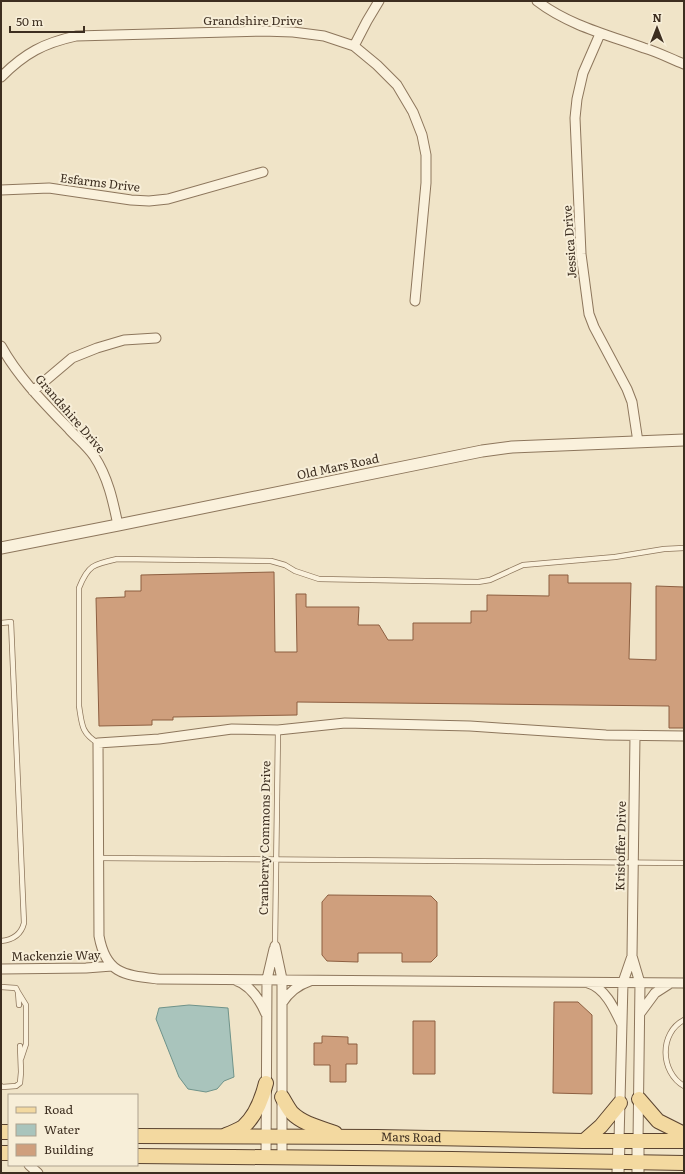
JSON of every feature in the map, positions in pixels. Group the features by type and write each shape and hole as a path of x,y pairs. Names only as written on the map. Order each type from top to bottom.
{"main road":[{"path":"224,1137 242,1127 251,1118 260,1103 266,1083"},
{"path":"282,1097 292,1112 299,1118 309,1124 347,1137"},
{"path":"639,1098 651,1115 658,1121 684,1134"},
{"path":"584,1141 601,1126 620,1103"},
{"name":"Mars Road","path":"138,1136 282,1136 584,1141 684,1141"},
{"name":"Mars Road","path":"138,1156 452,1159 618,1168 638,1168 684,1163"},
{"path":"452,1159 523,1168 589,1169 600,1173"},
{"path":"675,1173 684,1169"}],"street":[{"path":"354,46 379,1"},
{"path":"537,1 548,9 600,34 646,48 684,64"},
{"name":"Grandshire Drive","path":"1,77 16,62 35,50 56,41 76,36 262,31 293,32 324,36 354,46 398,85 413,112 422,135 426,155 426,183 415,301"},
{"name":"Jessica Drive","path":"600,34 583,74 577,99 575,118 580,254 589,314 594,327 627,389 632,402 638,442"},
{"name":"Esfarms Drive","path":"1,190 49,188 131,200 155,200 168,199 263,172"},
{"path":"33,391 72,358 97,348 124,340 156,338"},
{"name":"Grandshire Drive","path":"1,346 8,358 33,391 93,455 104,474 112,496 118,526"},
{"name":"Old Mars Road","path":"1,548 118,526 482,451 512,447 684,440"},
{"path":"684,736 635,736 470,726 345,723 278,730 232,729 159,739 98,743 99,936 100,944 107,960 112,966 124,974 158,979 316,979 684,983"},
{"name":"Kristoffer Drive","path":"635,736 632,956 640,983 638,1141"},
{"name":"Cranberry Commons Drive","path":"266,1158 267,979 275,946"},
{"name":"Cranberry Commons Drive","path":"275,946 282,979 282,1158"},
{"name":"Kristoffer Drive","path":"619,1141 623,982 632,956"},
{"name":"Mackenzie Way","path":"1,969 86,968 112,966"},
{"path":"232,979 240,982 253,992 267,1016"},
{"path":"282,1003 295,988 316,979"},
{"path":"583,982 591,984 605,995 613,1007 622,1026"},
{"path":"640,1013 655,992 664,986 673,983"},
{"path":"618,1168 619,1141"},
{"path":"638,1141 638,1168"},
{"path":"30,1166 38,1173"}],"lane":[{"path":"98,743 88,737 82,724 79,706 80,588 85,574 97,564 117,560 271,561 319,579 478,582 490,580 523,565 615,557 664,548 684,548"},
{"path":"1,623 11,622 24,924 17,935 8,940 1,941"},
{"name":"Cranberry Commons Drive","path":"275,946 278,730"},
{"path":"99,858 684,863"},
{"path":"1,986 14,987 26,1005 26,1044 21,1059"},
{"path":"18,992 19,1005"},
{"path":"684,1020 673,1028 666,1042 666,1061 674,1077 684,1086"},
{"path":"1,1086 13,1086 20,1083 20,1046"}],"water":[{"path":"189,1005 228,1008 234,1077 224,1081 217,1089 206,1092 188,1089 179,1077 156,1019 159,1008"}],"building":[{"path":"274,572 275,652 297,652 296,594 306,594 306,607 359,607 358,625 379,625 388,640 413,640 413,623 471,623 471,611 487,611 487,595 549,596 549,575 568,575 568,583 631,583 629,659 656,660 656,586 684,587 684,728 669,728 669,706 297,702 297,715 173,717 173,720 152,720 152,725 99,726 96,598 125,597 125,591 141,591 141,575"},
{"path":"328,895 431,896 437,902 437,956 431,962 402,962 402,953 358,953 358,962 327,961 322,955 322,902"},
{"path":"554,1002 578,1002 592,1015 592,1094 553,1093"},
{"path":"413,1021 435,1021 435,1074 413,1074"},
{"path":"322,1036 348,1037 348,1044 357,1044 357,1064 346,1064 346,1082 330,1082 330,1065 314,1065 314,1043 322,1043"}]}
